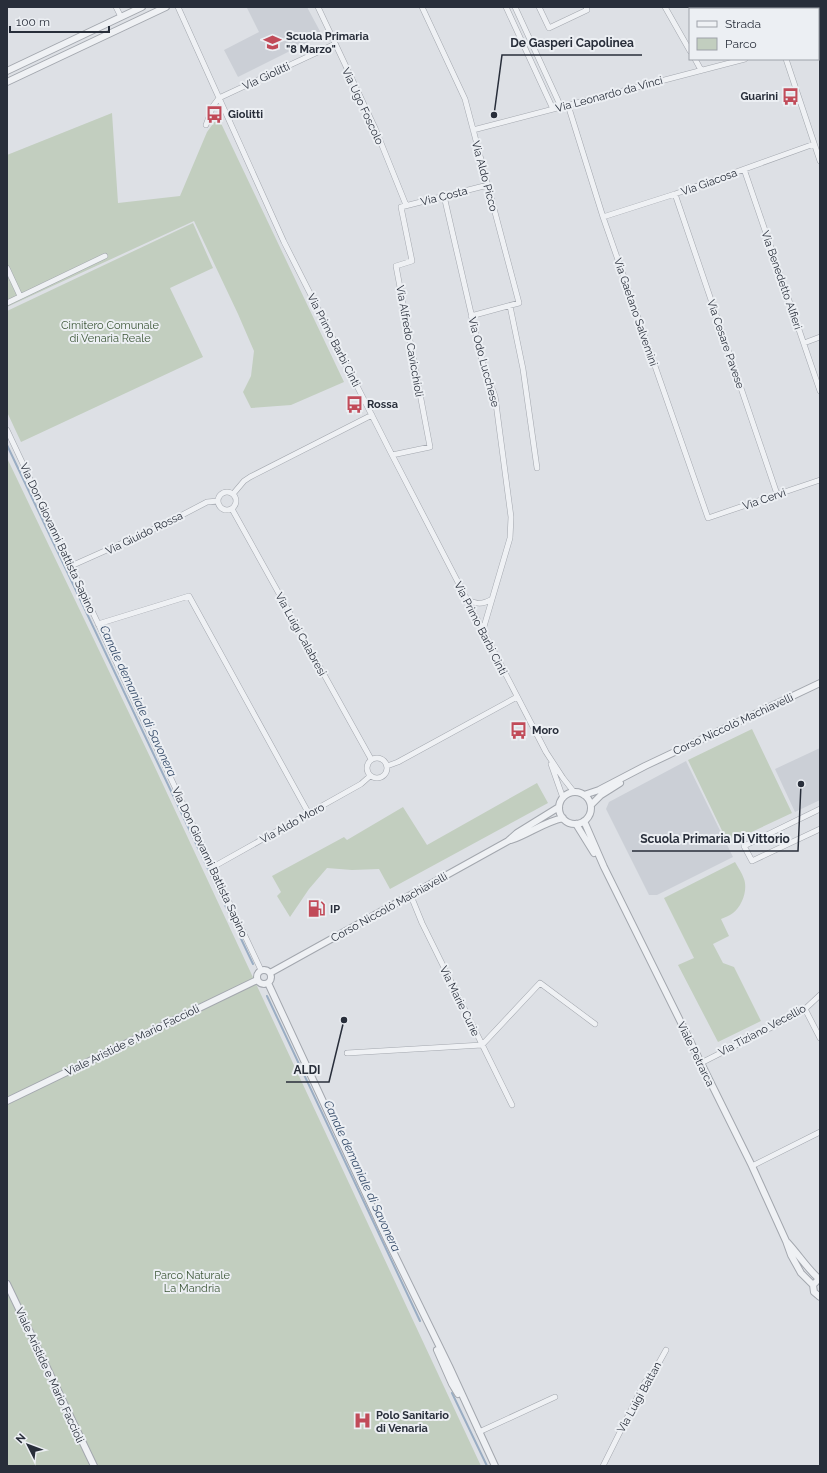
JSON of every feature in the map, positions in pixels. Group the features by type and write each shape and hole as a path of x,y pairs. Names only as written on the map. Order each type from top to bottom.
{"street":[{"path":"116,7 121,17"},
{"path":"142,7 7,70 9,80 166,7"},
{"name":"Via Primo Barbi Cinti","path":"178,7 284,242 392,455 546,752 558,781 563,798"},
{"name":"Via Ugo Foscolo","path":"318,7 375,128 403,206"},
{"name":"Via Aldo Picco","path":"422,7 465,99 519,304 510,306"},
{"path":"506,7 553,109"},
{"path":"515,7 561,107"},
{"path":"539,7 549,28 587,10 586,7"},
{"path":"665,7 689,49"},
{"name":"Via Giolitti","path":"219,98 335,44"},
{"path":"696,60 701,70"},
{"name":"Via Leonardo da Vinci","path":"473,130 741,60"},
{"path":"786,60 820,161"},
{"path":"206,126 213,106 219,98"},
{"name":"Via Gaetano Salvemini","path":"568,105 603,217 708,518"},
{"name":"Via Giacosa","path":"603,217 675,194 814,144"},
{"name":"Via Benedetto Alfieri","path":"744,169 820,391"},
{"name":"Via Costa","path":"403,206 488,185"},
{"name":"Via Cesare Pavese","path":"675,194 777,494"},
{"name":"Via Odo Lucchese","path":"444,196 471,316 484,365 496,396 511,517 510,538 492,599"},
{"name":"Via Alfredo Cavicchioli","path":"392,455 430,447 396,266 412,260 403,206"},
{"path":"7,303 106,256"},
{"path":"7,268 20,296"},
{"path":"471,316 510,306 523,369 537,468"},
{"path":"804,343 820,337"},
{"path":"233,494 244,480 372,415"},
{"name":"Via Don Giovanni Battista Sapino","path":"7,430 261,970"},
{"name":"Via Cervi","path":"708,518 820,480"},
{"path":"228,491 233,494 236,502 232,509 226,510 220,507 218,501 222,493 228,491"},
{"name":"Via Giuido Rossa","path":"71,566 163,525 207,502 218,501"},
{"name":"Via Luigi Calabresi","path":"232,509 371,759"},
{"name":"Via Don Giovanni Battista Sapino","path":"98,624 189,596 308,814"},
{"path":"467,600 477,604 485,604 492,599"},
{"path":"483,630 492,599"},
{"name":"Corso Niccolò Machiavelli","path":"584,794 599,790 645,766 820,683"},
{"path":"387,766 441,740 517,697"},
{"name":"Via Primo Barbi Cinti","path":"546,752 574,792"},
{"path":"374,758 383,760 387,766 386,772 382,777 376,778 370,776 366,767 371,759 374,758"},
{"name":"Corso Niccolò Machiavelli","path":"591,805 601,795 645,766"},
{"name":"Via Aldo Moro","path":"213,867 361,784 370,776"},
{"path":"574,792 584,794 591,805 590,814 584,821 576,824 568,822 563,818 560,812 559,807 563,798 574,792"},
{"name":"Corso Niccolò Machiavelli","path":"270,973 508,841 517,833 559,807"},
{"path":"820,809 744,846 752,861 820,829"},
{"name":"Corso Niccolò Machiavelli","path":"508,841 520,838 546,823 563,818"},
{"name":"Viale Petrarca","path":"584,821 604,868 752,1166 791,1255 800,1273 813,1285 814,1292 820,1298"},
{"name":"Viale Petrarca","path":"576,824 604,868"},
{"name":"Via Marie Curie","path":"411,896 422,923 512,1105"},
{"path":"268,983 263,984 257,980 257,976 261,970 267,970 270,973 270,980 268,983 386,1237 451,1369 495,1466"},
{"name":"Viale Aristide e Mario Faccioli","path":"7,1101 257,980"},
{"path":"347,1053 482,1045 540,983 595,1024"},
{"name":"Via Tiziano Vecellio","path":"701,1063 805,1009 820,995"},
{"path":"805,1009 820,1038"},
{"path":"752,1166 820,1132"},
{"name":"Viale Petrarca","path":"786,1241 806,1266 819,1279"},
{"path":"813,1285 819,1279"},
{"name":"Viale Aristide e Mario Faccioli","path":"7,1284 94,1466"},
{"path":"426,1318 441,1360 452,1384 471,1414"},
{"name":"Via Luigi Battan","path":"603,1466 645,1382 651,1377 666,1350"},
{"path":"479,1432 555,1397"}],"shaded area":[{"name":"Scuola Primaria \"8 Marzo\"","path":"307,7 322,35 238,77 224,50 259,32 247,8"},
{"path":"820,748 820,800 795,812 775,769"},
{"path":"686,761 733,857 657,895 649,895 606,809 609,802"}],"green space":[{"path":"112,113 118,203 180,196 207,132 218,117 344,382 291,405 251,408 243,392 251,376 254,351 194,221 7,307 7,155"},
{"name":"Cimitero Comunale di Venaria Reale","path":"193,223 213,268 170,288 203,357 21,442 7,412 7,311"},
{"name":"Parco Naturale La Mandria","path":"7,458 152,761 481,1466 7,1466"},
{"path":"752,729 792,813 728,843 688,760"},
{"path":"537,783 548,803 390,889 379,869 352,870 327,868 309,889 290,917 277,896 281,892 272,876 344,837 347,840 403,807 427,845"},
{"path":"735,862 744,879 745,893 736,910 732,914 721,919 729,936 713,944 723,963 734,967 761,1021 718,1042 678,965 694,958 664,898"}],"waterway":[{"name":"Canale demaniale di Savonera","path":"7,445 253,964"},
{"name":"Canale demaniale di Savonera","path":"267,996 420,1321"},
{"name":"Canale demaniale di Savonera","path":"452,1393 487,1466"}],"place":[{"name":"Scuola Primaria \"8 Marzo\"","path":"273,42"},
{"name":"Guarini","path":"791,96"},
{"name":"Giolitti","path":"215,114"},
{"name":"De Gasperi Capolinea","path":"494,115"},
{"name":"Rossa","path":"354,404"},
{"name":"Moro","path":"519,730"},
{"name":"Scuola Primaria Di Vittorio","path":"801,784"},
{"name":"IP","path":"317,909"},
{"name":"ALDI","path":"344,1020"},
{"name":"Polo Sanitario di Venaria","path":"363,1421"}]}
